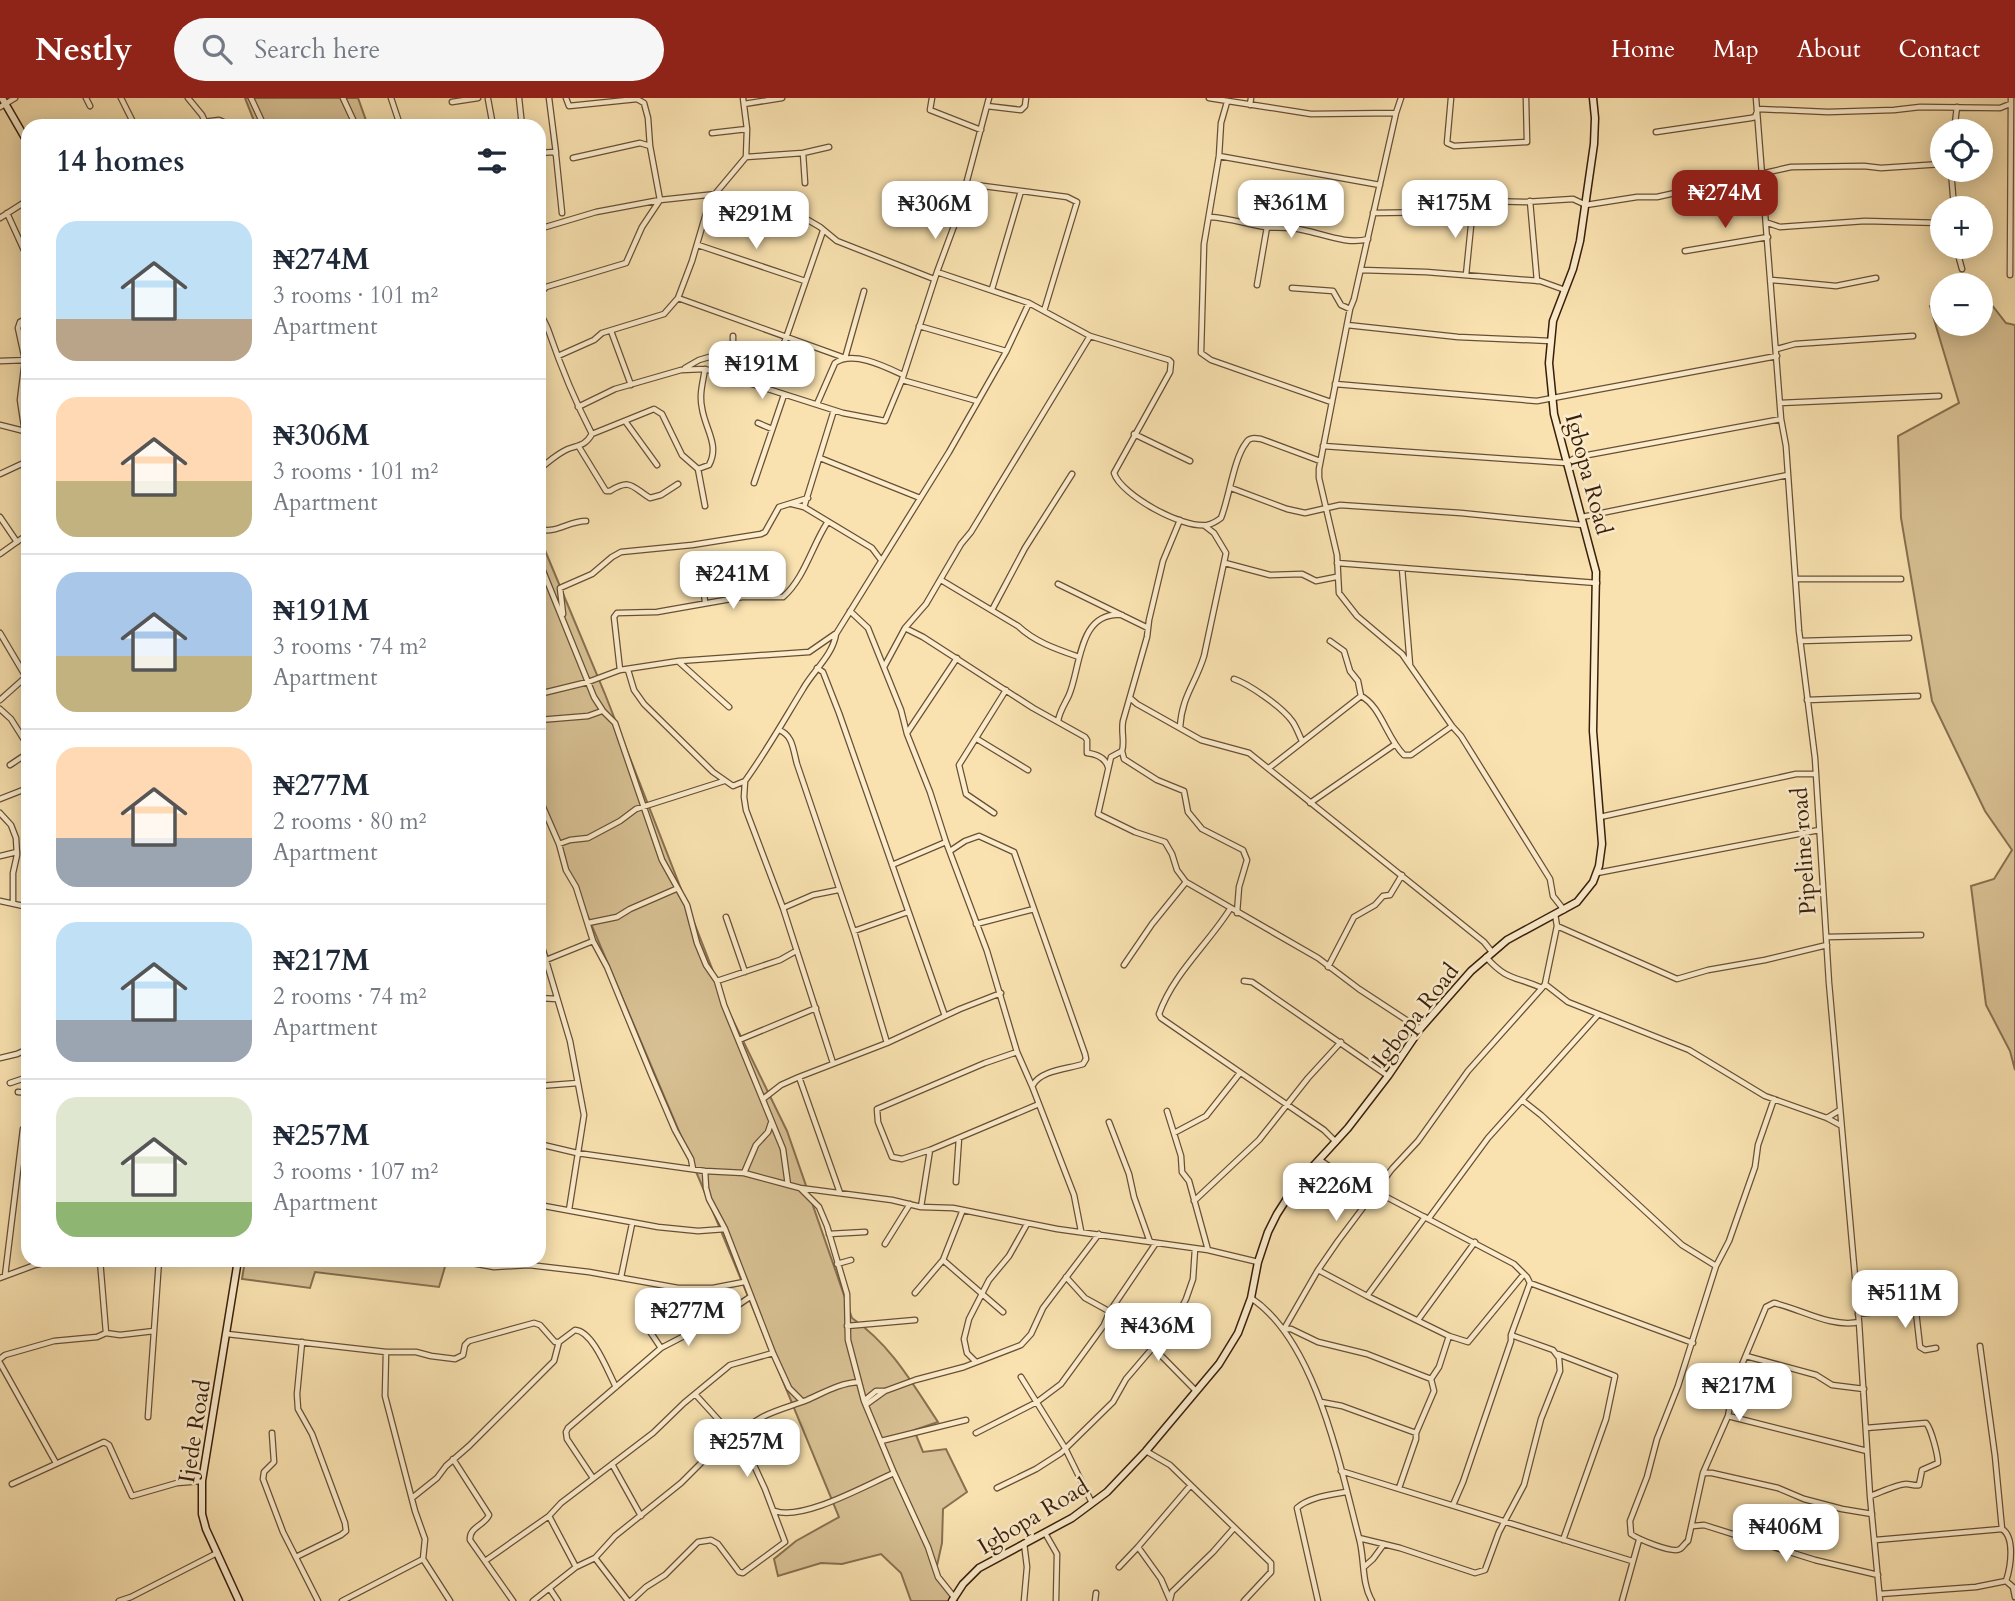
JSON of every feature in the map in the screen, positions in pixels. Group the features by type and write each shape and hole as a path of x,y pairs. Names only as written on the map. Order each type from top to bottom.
{"street":[{"path":"15,98 3,103 21,132"},
{"path":"86,98 90,106"},
{"path":"121,98 132,119"},
{"path":"188,98 203,119"},
{"path":"251,98 261,119"},
{"path":"343,98 353,119"},
{"path":"391,98 398,119"},
{"path":"452,102 478,98"},
{"path":"488,98 490,119"},
{"path":"519,98 521,119"},
{"path":"550,98 562,214"},
{"path":"546,287 626,263 642,227 660,200 644,103 641,101 569,106 566,98"},
{"path":"558,356 594,340 602,332 664,314 678,298 709,204 746,157 744,101 782,98"},
{"path":"932,98 930,110 981,130"},
{"path":"681,370 705,369 834,410 885,421 903,378 968,184 989,98"},
{"path":"987,106 1019,110 1025,106 1026,98"},
{"path":"1209,98 1311,114 1396,113"},
{"path":"1250,106 1251,98"},
{"path":"1401,98 1350,309 1320,461 1319,478 1334,538 1337,588 1342,599 1374,632 1391,643 1410,665 1475,757 1550,878 1553,896 1564,910"},
{"path":"1451,98 1447,143 1454,146 1527,142 1526,98"},
{"name":"Igbopa Road","path":"953,1599 962,1584 979,1568 1072,1518 1118,1481 1146,1451 1225,1355 1242,1324 1251,1298 1264,1242 1277,1214 1295,1186 1336,1142 1388,1076 1420,1029 1489,954 1517,934 1564,910 1584,894 1596,873 1602,844 1593,731 1593,643 1597,583 1594,560 1551,399 1550,341 1553,321 1580,241 1594,144 1593,98"},
{"name":"Pipeline road","path":"1756,98 1800,641 1815,758 1826,945 1880,1601"},
{"path":"1656,132 1751,118 1755,117 1758,109 1850,112 1920,107 2000,108 2010,101"},
{"path":"2010,101 2010,275"},
{"path":"1227,102 1221,124 1219,156 1204,250 1201,353 1331,402"},
{"path":"1955,119 1956,107"},
{"path":"712,133 747,129"},
{"path":"573,158 640,143 650,146"},
{"path":"746,157 803,153 830,147"},
{"path":"546,152 556,155"},
{"path":"803,153 805,183"},
{"path":"1219,156 1380,185"},
{"path":"1374,213 1440,212 1473,206 1483,201 1573,199 1586,205 1637,197 1657,197 1791,167 1881,168 1930,165"},
{"path":"968,184 1067,197 1077,202 1044,310"},
{"path":"992,289 1021,191"},
{"path":"546,227 596,212 660,200 716,194 797,216 820,227 836,241 934,279"},
{"path":"1530,201 1537,281"},
{"path":"0,218 21,204"},
{"path":"1466,275 1473,206"},
{"path":"7,213 21,243"},
{"path":"1210,217 1229,218 1267,227 1294,228 1359,241 1368,239"},
{"path":"1767,222 1780,228 1865,221 1930,223"},
{"path":"1257,285 1267,227"},
{"path":"765,389 786,338 823,231"},
{"path":"1685,251 1768,237"},
{"path":"698,244 806,281"},
{"path":"1959,259 1962,269"},
{"path":"1361,270 1537,281 1565,290"},
{"path":"937,272 1029,303 1090,335 1171,362 1170,372 1114,473 1153,509 1212,530 1225,549 1225,563 1204,656 1182,706 1180,727"},
{"path":"1772,280 1836,286 1875,278"},
{"path":"1292,288 1333,291 1342,305 1350,309"},
{"path":"817,404 835,363 845,358 864,291"},
{"path":"678,298 786,338 845,358 865,361 903,378 977,401"},
{"path":"833,1063 783,908 745,806 746,781 831,649 836,634 1006,352 1029,303"},
{"path":"21,321 18,328 21,340"},
{"path":"1347,325 1458,337 1550,341"},
{"path":"546,326 578,407 592,434"},
{"path":"919,326 1006,352"},
{"path":"611,331 631,385"},
{"path":"884,667 905,628 926,604 961,544 971,532 1090,335"},
{"path":"578,407 615,389 681,370 699,360 733,350 733,336"},
{"path":"1777,349 1794,344 1913,337"},
{"path":"1335,384 1537,401 1778,356"},
{"path":"0,360 21,360"},
{"path":"698,469 709,465 714,451 701,400 705,369"},
{"path":"754,483 784,395"},
{"path":"1780,403 1939,396"},
{"path":"546,462 566,450 579,447 587,442 592,434 607,426 654,409 662,414 678,449 688,463 698,469 705,506"},
{"path":"803,506 834,410"},
{"path":"1323,446 1566,463 1577,457 1781,419"},
{"path":"625,421 657,465"},
{"path":"758,423 772,429"},
{"path":"0,425 21,430"},
{"path":"1134,434 1190,461"},
{"path":"1204,526 1221,518 1238,460 1246,442 1251,439 1261,439 1320,461"},
{"path":"587,442 587,459"},
{"path":"579,447 606,491 622,484 630,484 650,498 661,495 678,484"},
{"path":"820,458 920,498"},
{"path":"0,474 21,464"},
{"path":"992,610 1025,548 1072,474"},
{"path":"1582,517 1788,475"},
{"path":"1231,488 1287,509 1306,513 1340,505 1461,513 1584,526"},
{"path":"549,584 560,588 592,574 621,552 692,545 761,534 765,532 779,507 807,498"},
{"path":"792,503 803,506 872,548 881,561"},
{"path":"0,517 17,542"},
{"path":"1180,520 1163,561 1121,731 1124,747 1122,751 1124,760 1157,780 1184,791 1188,812 1202,829 1243,850 1247,860 1239,887 1237,913"},
{"path":"546,530 554,531 586,521"},
{"path":"620,670 614,617 617,613 657,612 747,597 783,597 799,575 827,523"},
{"path":"0,554 21,539"},
{"path":"1225,563 1270,575 1302,574 1316,581 1336,577"},
{"path":"1337,563 1597,583"},
{"path":"1402,568 1410,665"},
{"path":"702,571 705,603"},
{"path":"546,579 598,709 615,723 662,860 687,905 706,965 717,981 786,1158 788,1185"},
{"path":"1796,579 1900,579"},
{"path":"941,580 1048,647 1079,657"},
{"path":"1058,584 1148,628"},
{"path":"560,588 563,619"},
{"path":"850,611 868,628 901,710 907,734 1001,993 1017,1052 1040,1104 1073,1195 1081,1231"},
{"path":"1058,721 1061,708 1070,694 1079,657 1091,627 1107,615 1122,615"},
{"path":"905,628 1085,737 1087,753 1097,755 1106,762 1108,771"},
{"path":"0,633 21,666"},
{"path":"546,692 588,682 620,670 679,661 809,652 836,634"},
{"path":"1800,641 1909,638"},
{"path":"1330,641 1344,651 1350,671 1358,681 1361,696"},
{"path":"907,734 957,658"},
{"path":"679,661 729,707"},
{"path":"817,668 823,672 839,713 945,1016"},
{"path":"628,670 634,690 644,704 724,781 733,786 746,781"},
{"path":"1234,679 1247,683 1292,721 1302,741"},
{"path":"0,700 21,681"},
{"path":"994,813 966,793 959,765 1006,690"},
{"path":"1269,768 1361,696"},
{"path":"1361,696 1366,698 1382,719 1394,745 1404,755 1411,755 1452,726"},
{"path":"1807,700 1918,696"},
{"path":"1130,697 1137,704 1216,746 1236,748 1249,753 1484,942 1502,974 1544,986 1568,1002 1689,1051 1774,1099 1828,1118 1841,1126"},
{"path":"0,709 11,719 21,735"},
{"path":"546,719 588,716 598,709"},
{"path":"779,730 790,738 838,890 854,931 887,1043"},
{"path":"977,739 1028,770"},
{"path":"1310,803 1394,745"},
{"path":"1122,751 1111,757 1098,814 1135,832 1163,840 1172,854 1177,870 1186,882 1296,944 1420,1029"},
{"path":"10,765 21,758"},
{"path":"1599,817 1796,774 1814,774"},
{"path":"559,844 588,838 636,809 724,781"},
{"path":"0,799 21,791"},
{"path":"0,813 15,834 17,852 13,876 13,903"},
{"path":"546,816 559,844 566,870 576,887 593,941 607,967 693,1169"},
{"path":"1596,873 1819,830"},
{"path":"950,850 979,836 1012,850 1034,909 1086,1059 1083,1065 1044,1075 1032,1086"},
{"path":"892,865 946,842"},
{"path":"0,856 17,852"},
{"path":"1328,967 1354,917 1375,905 1383,896 1390,895 1402,875"},
{"path":"1124,965 1186,882"},
{"path":"588,923 617,917 676,889"},
{"path":"783,908 813,895 838,890"},
{"path":"0,901 21,905"},
{"path":"976,924 1034,909"},
{"path":"1230,909 1214,934 1183,971 1160,1014 1161,1018 1324,1130 1336,1142"},
{"path":"854,931 908,912"},
{"path":"1284,1329 1318,1270 1392,1169 1418,1141 1468,1071 1544,986 1557,926 1555,914"},
{"path":"726,917 745,972"},
{"path":"1557,926 1677,979 1826,945"},
{"path":"1827,937 1921,935"},
{"path":"569,1210 577,1153 584,1129 584,1115 558,999 546,960 593,941"},
{"path":"717,981 780,960 796,951"},
{"path":"1244,981 1252,982 1388,1076"},
{"path":"763,1099 780,1085 887,1043 1001,993"},
{"path":"546,999 558,999"},
{"path":"739,1040 816,1008"},
{"path":"1367,1296 1488,1138 1598,1015"},
{"path":"1195,1201 1237,1163 1341,1042"},
{"path":"0,1058 21,1052"},
{"path":"1017,1052 877,1109 878,1122 892,1157 902,1159 930,1150 1040,1104"},
{"path":"1174,1133 1206,1116 1240,1073"},
{"path":"799,1077 840,1193"},
{"path":"10,1083 21,1079"},
{"path":"546,1085 578,1083"},
{"path":"1774,1099 1758,1145 1755,1167 1716,1266 1693,1343 1630,1521 1630,1534 1639,1540 1677,1550 1688,1541 1703,1473 1728,1416 1732,1396 1737,1388 1738,1374 1766,1307 1774,1303 1838,1324 1859,1322"},
{"path":"1521,1100 1541,1115 1682,1245 1716,1266"},
{"path":"1828,1118 1840,1110"},
{"path":"1167,1111 1182,1172 1189,1181 1208,1250"},
{"path":"744,1173 756,1145 768,1132 771,1121"},
{"path":"1108,1122 1129,1174 1133,1196 1153,1242"},
{"path":"956,1182 959,1138"},
{"path":"21,1144 3,1277 35,1267"},
{"path":"546,1146 577,1153 705,1171 744,1173 800,1188 892,1200 921,1207 953,1208 1027,1224 1208,1250 1258,1262"},
{"path":"921,1207 930,1150"},
{"path":"1320,1160 1333,1170 1514,1264 1530,1283 1693,1343"},
{"path":"705,1171 709,1199 724,1229 773,1353 789,1388 803,1402"},
{"path":"800,1188 819,1207 829,1234 847,1294 849,1347 865,1402 928,1547 938,1577 953,1599"},
{"path":"886,1244 910,1204"},
{"path":"546,1206 632,1224 698,1231 724,1229"},
{"path":"915,1293 943,1260 962,1212"},
{"path":"621,1276 632,1224"},
{"path":"976,1362 967,1353 964,1339 969,1319 989,1280 1018,1242 1027,1224"},
{"path":"829,1234 865,1232"},
{"path":"865,1402 885,1391 1020,1345 1031,1334 1043,1308 1099,1234"},
{"path":"976,1433 1037,1402 1065,1380 1104,1325 1153,1242"},
{"path":"1418,1320 1475,1242"},
{"path":"997,1488 1050,1461 1113,1402 1126,1379 1173,1324 1190,1292 1195,1249"},
{"path":"837,1264 851,1260"},
{"path":"943,1260 1003,1312"},
{"path":"101,1267 106,1333"},
{"path":"148,1418 159,1267"},
{"name":"Ijede Road","path":"238,1267 202,1481 202,1514 215,1553 239,1601"},
{"path":"546,1267 621,1276 678,1288 713,1288 744,1282"},
{"path":"1318,1270 1449,1336 1468,1342 1524,1274"},
{"path":"1066,1277 1085,1297 1135,1329 1196,1392"},
{"path":"1453,1505 1472,1457 1530,1283"},
{"path":"593,1478 567,1439 568,1428 661,1348 719,1318 750,1297"},
{"path":"1251,1298 1265,1308 1284,1329 1321,1402 1343,1473 1359,1538 1367,1590 1372,1601"},
{"path":"1858,1314 1912,1308 1916,1311 1920,1347 1926,1350 1936,1348"},
{"path":"639,1315 661,1348"},
{"path":"847,1326 915,1320"},
{"path":"227,1334 459,1358 463,1355 468,1341 534,1323 540,1325 555,1342 559,1342"},
{"path":"1284,1329 1291,1329 1318,1342 1367,1354 1431,1379"},
{"path":"412,1498 437,1478 555,1361 559,1342 575,1330 583,1332 593,1343 616,1387"},
{"path":"56,1463 0,1361 5,1355 54,1341 96,1337 106,1333 120,1335 155,1331"},
{"path":"1511,1335 1615,1376 1606,1419 1563,1540"},
{"path":"1399,1488 1416,1433 1434,1391 1431,1379 1439,1367 1449,1336"},
{"path":"296,1557 346,1531 312,1434 298,1409 296,1394 302,1342"},
{"path":"1980,1346 1996,1456 2002,1528"},
{"path":"386,1352 385,1396 425,1539 423,1559 450,1601"},
{"path":"485,1561 549,1516 561,1503 653,1433 730,1365 773,1353"},
{"path":"1359,1538 1479,1573 1485,1570 1499,1532 1524,1485 1541,1419 1558,1378 1558,1354"},
{"path":"1746,1356 1816,1375 1832,1384 1864,1389"},
{"path":"1021,1377 1065,1448 1092,1503"},
{"path":"533,1601 576,1567 595,1558 609,1542 688,1477 711,1453 737,1437 748,1426 760,1418 840,1385 859,1382"},
{"path":"861,1389 885,1391"},
{"path":"865,1402 876,1391"},
{"path":"595,1558 630,1601 665,1575 698,1542 711,1540 718,1544 739,1572 746,1572 785,1542 774,1511 737,1437 695,1394"},
{"path":"1321,1402 1342,1406 1416,1433"},
{"path":"1728,1416 1867,1451"},
{"path":"881,1441 965,1420"},
{"path":"1866,1428 1928,1424 1938,1458 1938,1463 1922,1470 1919,1485 1893,1486 1887,1491 1870,1496"},
{"path":"272,1433 274,1462 264,1472 263,1479 283,1532 318,1601"},
{"path":"12,1484 104,1442 109,1445 132,1496 177,1483 202,1481"},
{"path":"1146,1451 1170,1465 1269,1560 1271,1572 1244,1601"},
{"path":"453,1460 489,1515 469,1537 513,1601"},
{"path":"612,1464 641,1516"},
{"path":"774,1511 787,1514 797,1512 836,1499 894,1473"},
{"path":"1343,1473 1632,1561"},
{"path":"1703,1473 1773,1486 1804,1499 1872,1514"},
{"path":"1119,1567 1190,1486"},
{"path":"1318,1601 1297,1508 1321,1497 1346,1492"},
{"path":"549,1516 576,1567"},
{"path":"1693,1526 1704,1525 1815,1560 1878,1574"},
{"path":"1170,1600 1172,1592 1234,1528"},
{"path":"1876,1540 2002,1528 2007,1531 2011,1540 2007,1581"},
{"path":"1045,1532 1057,1558 1056,1601"},
{"path":"1622,1601 1639,1540"},
{"path":"1024,1543 1027,1560 1024,1601"},
{"path":"1364,1567 1384,1544"},
{"path":"1138,1547 1161,1579 1170,1600"},
{"path":"119,1601 215,1553"},
{"path":"342,1601 423,1559"},
{"path":"1880,1594 1986,1586 2007,1581"},
{"path":"2007,1581 2013,1587 2015,1597"},
{"path":"550,1589 558,1601"},
{"path":"1095,1601 1096,1593"}],"shaded area":[{"path":"245,98 358,98 366,119 253,119"},
{"path":"1993,306 2006,323 2015,325 2015,1070 2010,1051 1986,1005 1971,886 1994,879 2012,850 1985,811 1932,701 1901,518 1898,436 1959,403 1939,336 1993,336"},
{"path":"546,553 605,694 729,1012 787,1131 852,1318 879,1341 910,1379 938,1422 914,1430 923,1452 946,1449 967,1492 943,1509 942,1543 936,1570 957,1601 911,1601 901,1573 881,1554 842,1564 821,1563 778,1576 774,1559 796,1541 839,1517 546,818"},
{"path":"244,1267 445,1267 439,1287 315,1272 310,1288 242,1279"}]}
